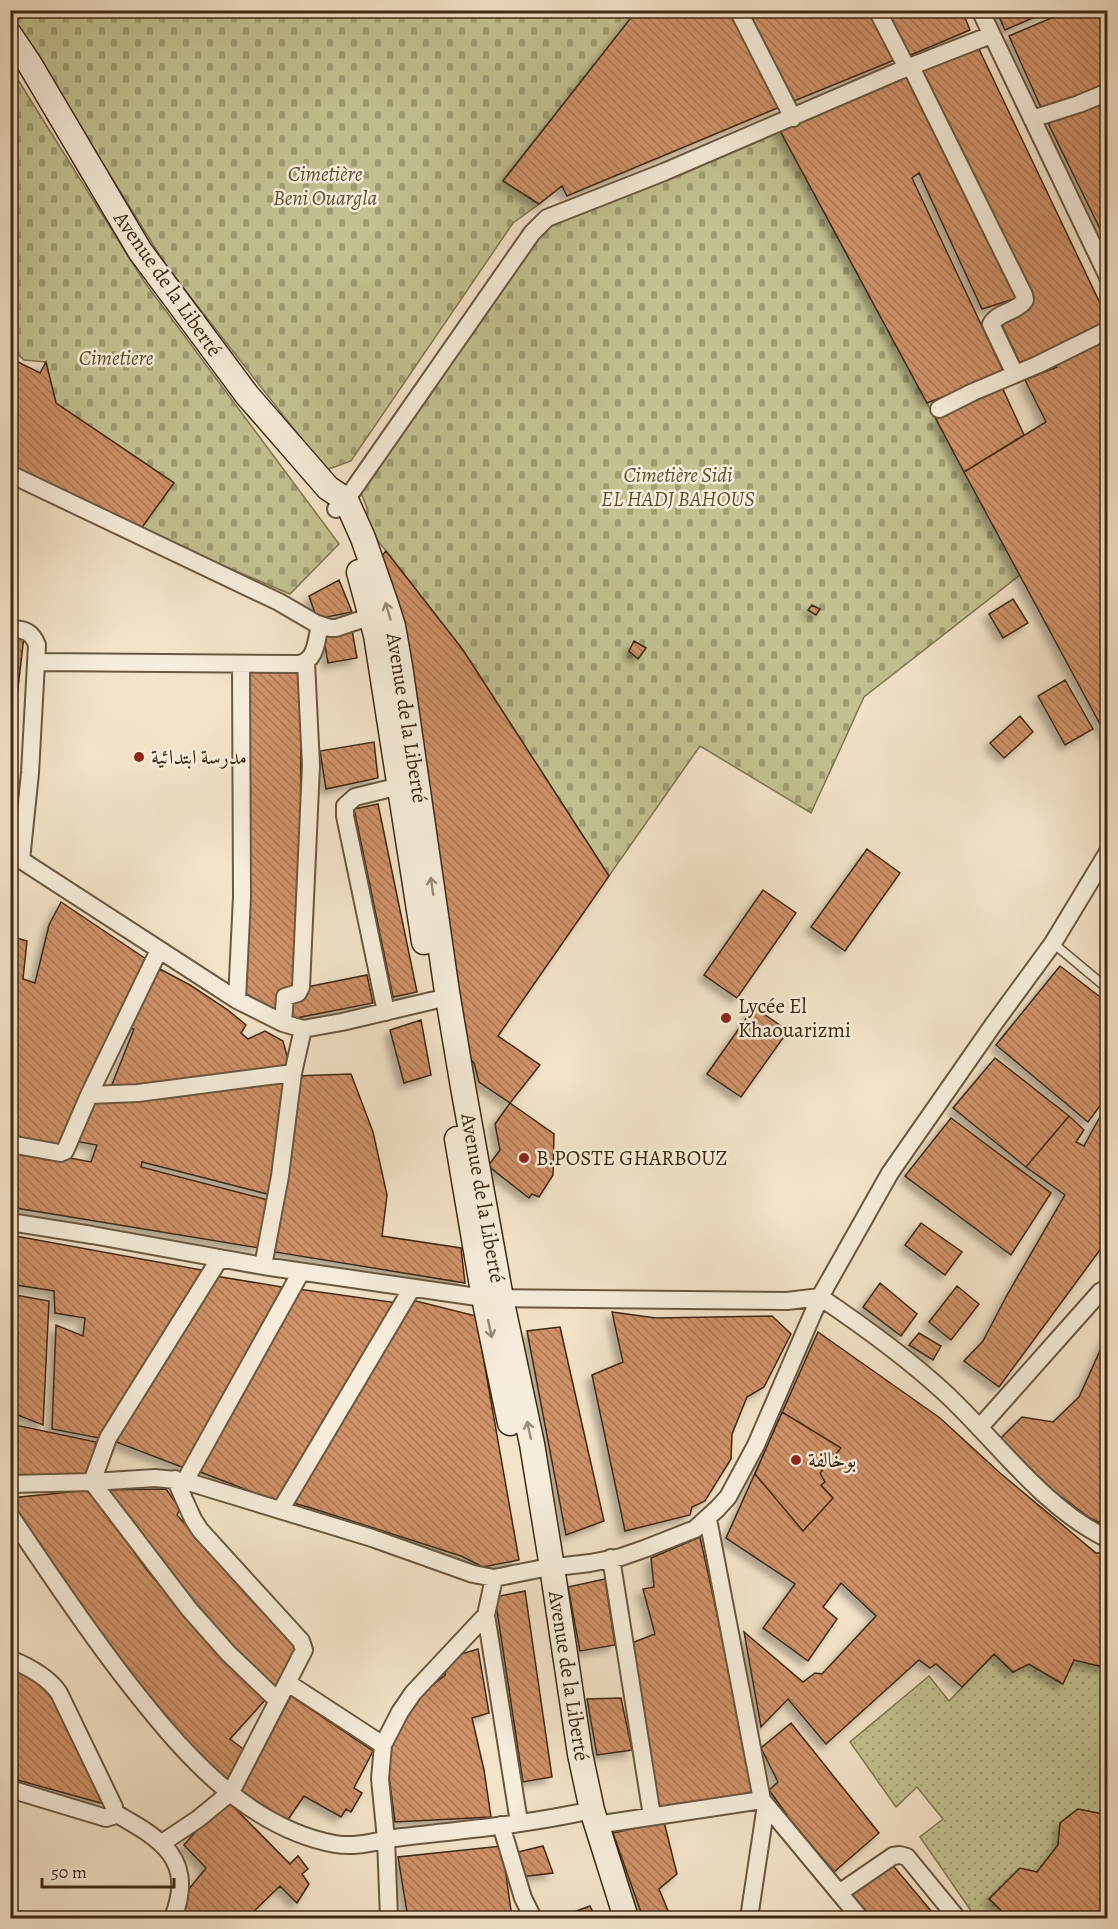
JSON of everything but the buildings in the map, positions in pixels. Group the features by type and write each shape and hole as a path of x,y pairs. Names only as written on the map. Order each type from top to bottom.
{"street":[{"path":"738,10 793,118"},
{"path":"878,10 1024,295 1025,300 1022,304 997,317 991,324 1015,374"},
{"path":"980,10 1107,277"},
{"path":"337,499 540,223 547,218 664,172 991,35"},
{"name":"Avenue de la Liberté","path":"10,36 29,63 145,259 247,395 337,499 363,538 393,626 409,784 416,893 492,1298 546,1568 588,1816 609,1918"},
{"path":"1032,119 1079,104 1107,92"},
{"path":"939,409 1037,365 1107,330"},
{"path":"10,474 279,602 320,626 336,628 372,616"},
{"name":"Avenue de la Liberté","path":"337,499 372,616 409,784 454,1034 492,1298"},
{"path":"38,662 241,664 306,662 312,656 320,626"},
{"path":"10,629 25,631 34,636 38,645 30,773 16,858 237,1000 283,1023 303,1029 435,1000"},
{"path":"283,1023 285,997 298,993 301,987 311,766 306,662"},
{"path":"237,1000 243,897 241,664"},
{"path":"386,1012 345,816 345,806 355,797 409,784"},
{"path":"10,1484 155,1478 180,1480 372,1538 473,1574 494,1578 611,1558 644,1550 695,1529 708,1519 728,1497 756,1446 820,1297 890,1173 1053,943 1107,852"},
{"path":"10,1144 62,1153 68,1147 89,1095 159,950"},
{"path":"262,1266 280,1176 293,1073 303,1029"},
{"path":"89,1095 138,1093 293,1073"},
{"path":"10,1222 262,1266 492,1298 787,1301 820,1297 921,1372 980,1427 1032,1482 1062,1508 1107,1539"},
{"path":"92,1482 108,1438 220,1258"},
{"path":"162,1843 198,1820 231,1792 303,1654 301,1641 200,1530 193,1519 180,1480 301,1272"},
{"path":"280,1509 412,1288"},
{"path":"980,1427 1100,1292 1107,1288"},
{"path":"92,1482 189,1609 228,1653 278,1701"},
{"path":"10,1515 88,1631 189,1756 231,1792 278,1824 313,1839 354,1846 386,1839 519,1822 588,1816 652,1816 764,1803"},
{"path":"708,1519 764,1803 749,1918"},
{"path":"611,1558 652,1816"},
{"path":"494,1578 486,1615 519,1822"},
{"path":"389,1918 386,1839 380,1779 383,1745 413,1693 486,1615"},
{"path":"10,1659 52,1684 59,1693 114,1807 114,1813 113,1816 106,1818 10,1789"},
{"path":"288,1683 383,1745"},
{"path":"764,1803 860,1918"},
{"path":"114,1813 162,1843 177,1864 180,1880 179,1900 173,1918"},
{"name":"Avenue de la Liberté","path":"588,1816 626,1918"},
{"path":"501,1826 521,1892 533,1918"},
{"path":"838,1893 893,1856 900,1855 907,1857 957,1918"}],"lane":[{"path":"1053,943 1107,990"}],"green space":[{"name":"Cimetière Beni Ouargla","path":"11,10 637,11 503,180 539,204 513,223 351,461 326,470 167,267 11,15"},
{"name":"Cimetiere","path":"10,67 143,280 339,544 290,594 140,530 173,482 56,403 46,362 24,360 11,348"},
{"name":"Cimetière Sidi EL HADJ BAHOUS","path":"778,127 1020,575 864,697 811,813 700,746 609,876 463,650 368,528 367,508 361,493 539,230"},
{"path":"994,1654 1013,1672 1029,1664 1062,1684 1074,1660 1107,1668 1107,1815 1078,1809 1060,1823 1058,1845 1037,1872 1020,1869 989,1899 1009,1918 976,1918 920,1837 943,1819 917,1787 896,1807 850,1742 929,1676 949,1701"}],"place":[{"name":"مدرسة ابتدائية","path":"139,757"},
{"name":"Lycée El Khaouarizmi","path":"726,1018"},
{"name":"B.POSTE GHARBOUZ","path":"524,1158"},
{"name":"بوخالفة","path":"796,1460"}]}
